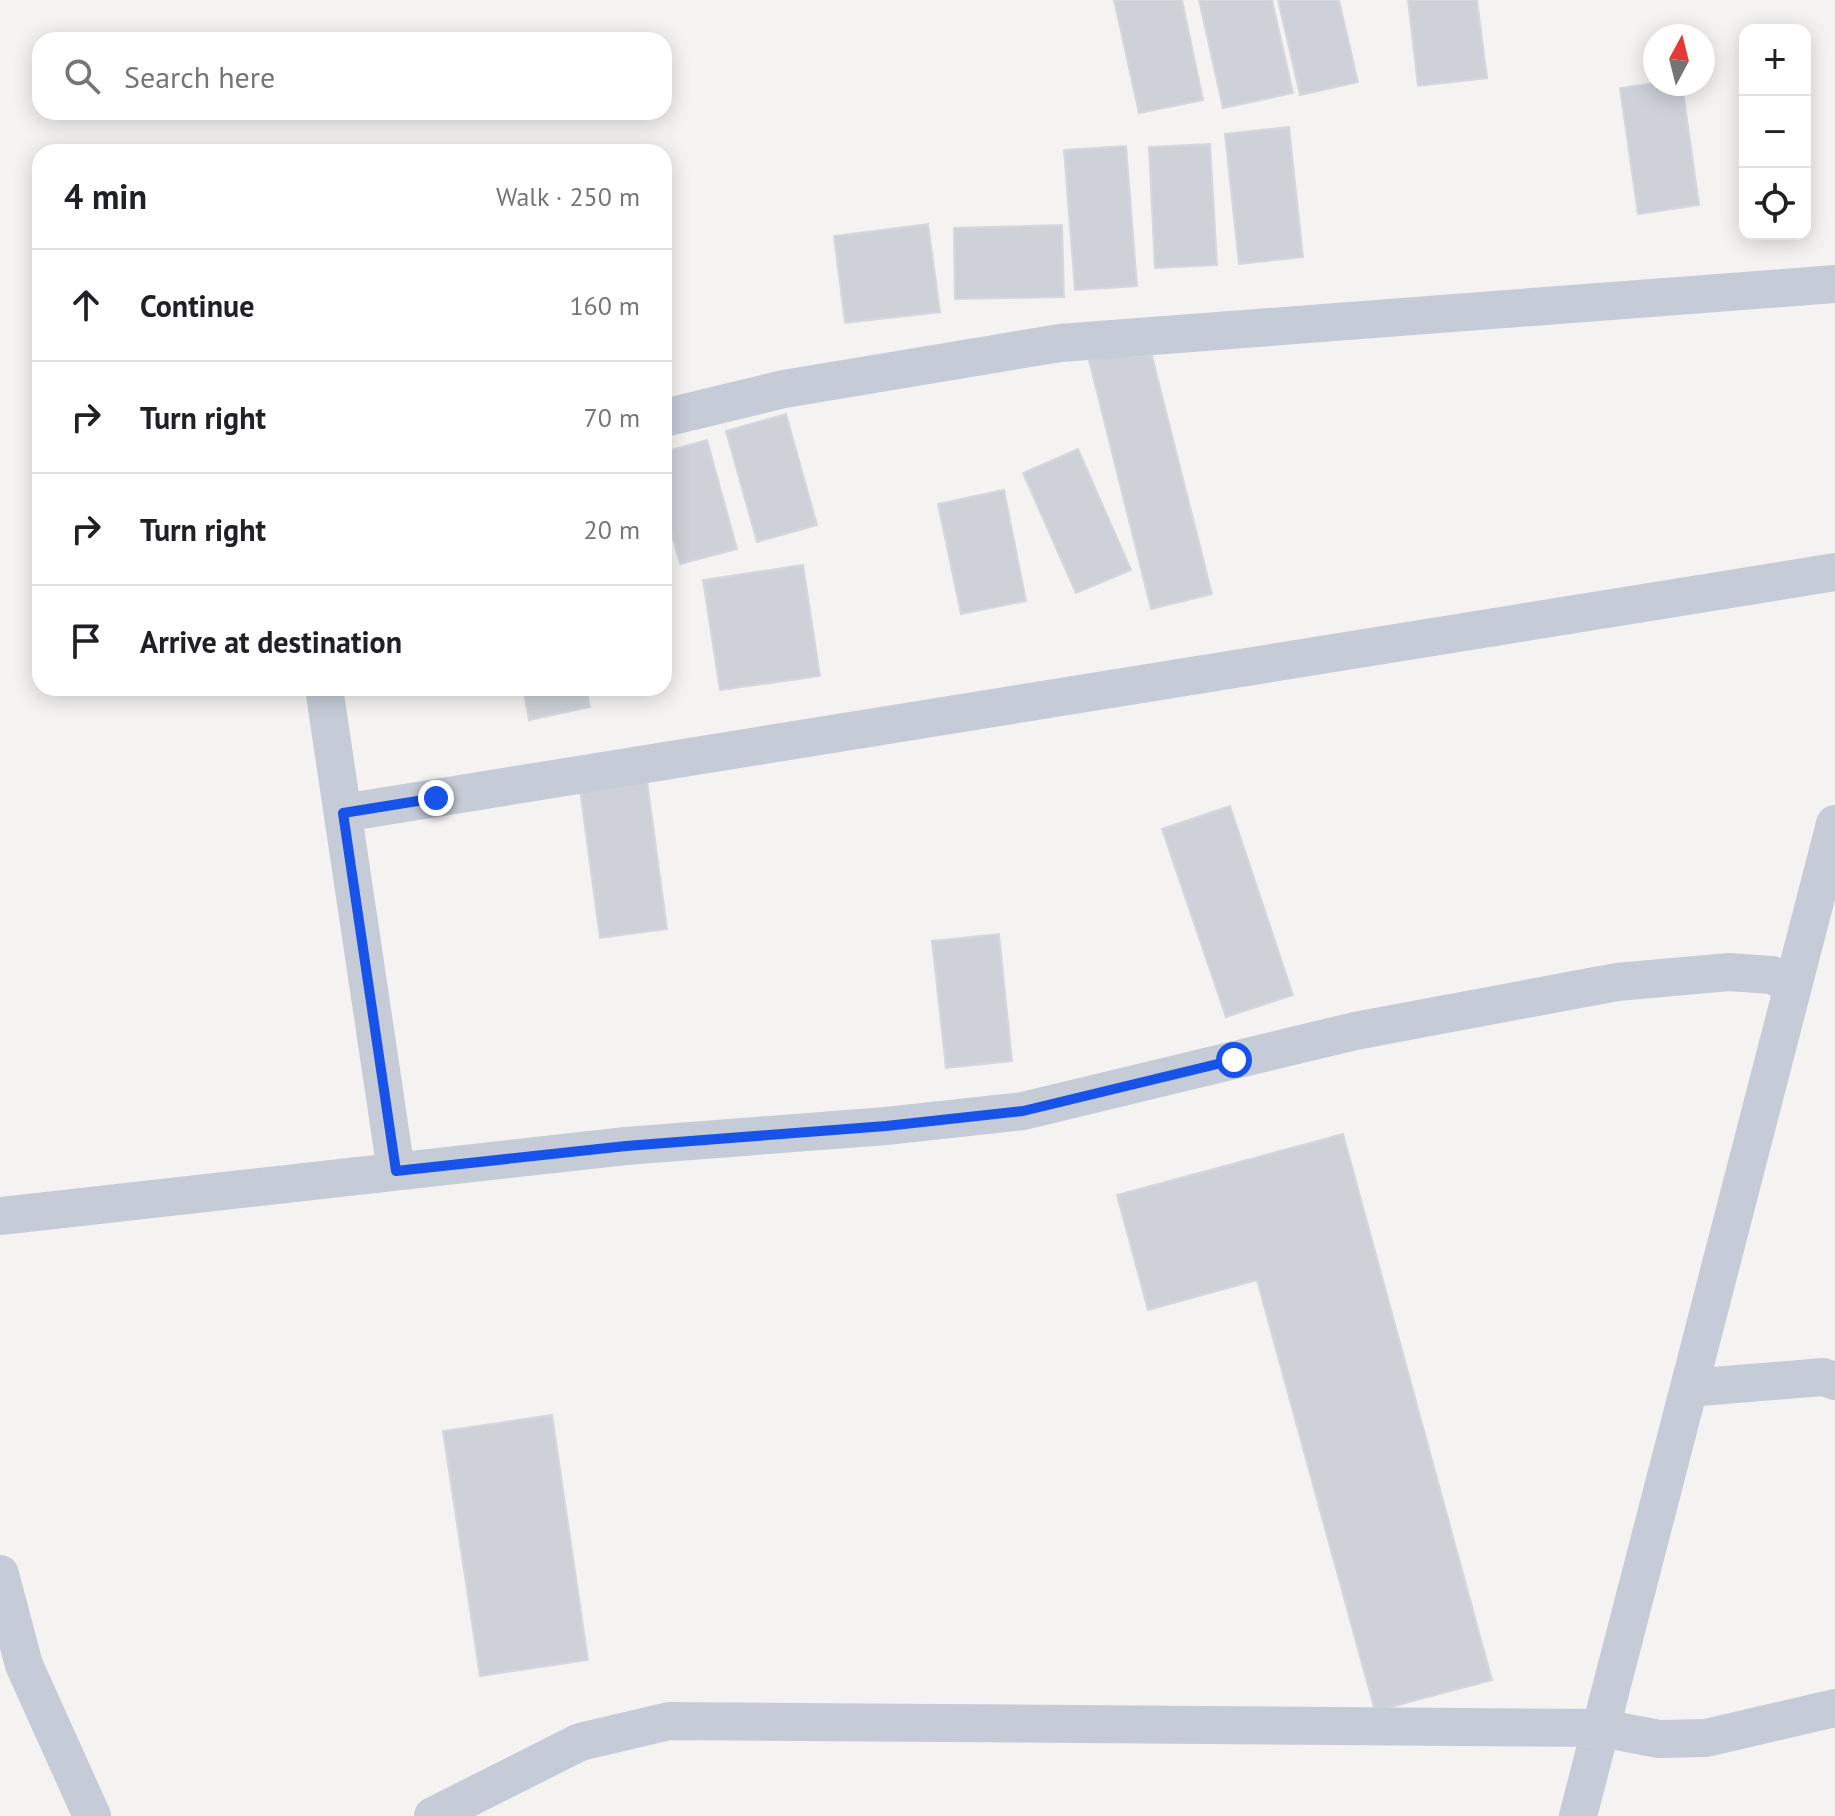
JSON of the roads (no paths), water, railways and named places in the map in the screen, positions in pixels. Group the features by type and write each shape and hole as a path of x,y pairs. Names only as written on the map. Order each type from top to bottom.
{"street":[{"path":"672,416 784,389 1060,343 1835,284"},
{"path":"343,813 1835,572"},
{"path":"325,696 396,1171"},
{"path":"1578,1816 1835,824"},
{"path":"0,1216 626,1146 886,1126 1023,1111 1355,1031 1617,982 1729,972 1772,975 1793,986"},
{"path":"1689,1388 1823,1377 1835,1381"},
{"path":"0,1574 24,1665 92,1816"},
{"path":"433,1816 580,1742 669,1721 1601,1728 1659,1739 1706,1738 1835,1708"}]}
